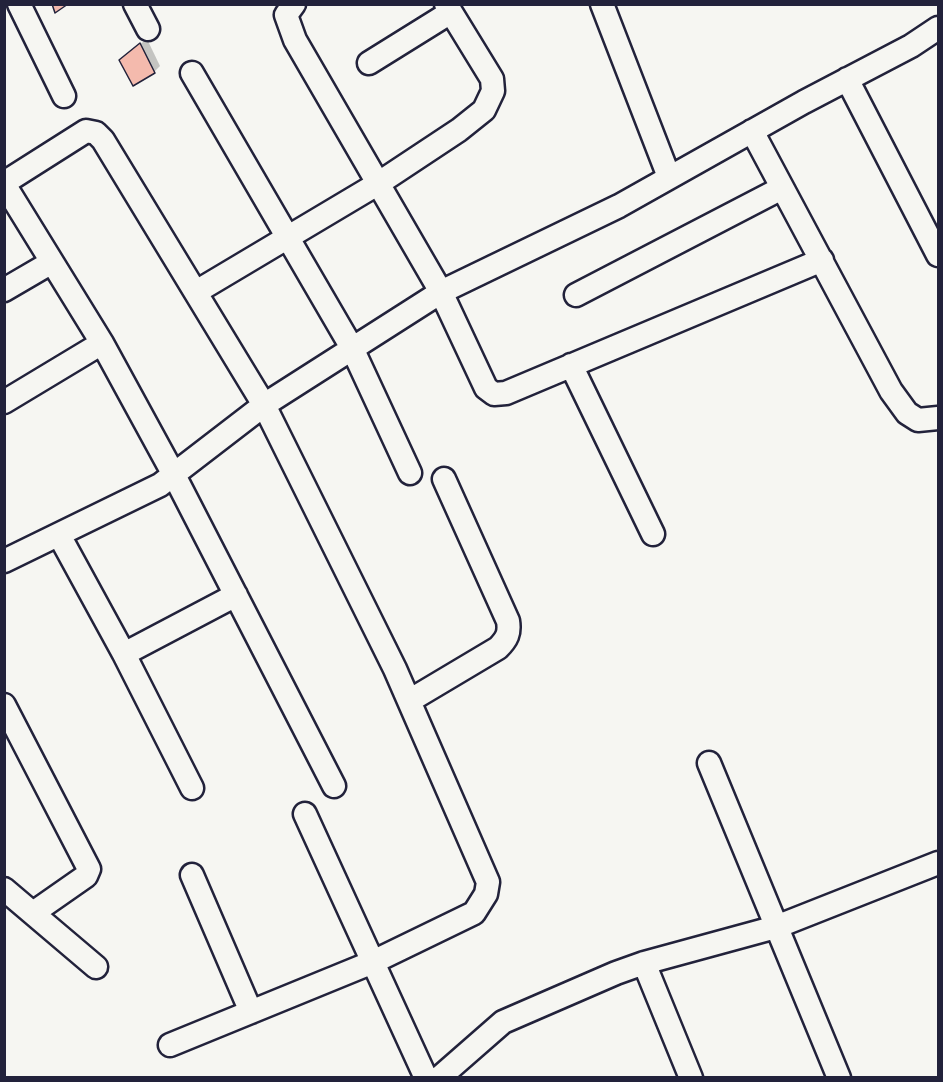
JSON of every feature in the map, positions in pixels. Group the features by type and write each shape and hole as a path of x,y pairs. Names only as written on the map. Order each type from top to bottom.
{"street":[{"path":"19,4 64,96"},
{"path":"135,4 148,29"},
{"path":"294,4 286,15 295,40 441,292 486,388 494,394 506,393 822,260"},
{"path":"602,4 669,177"},
{"path":"196,292 379,183 459,130 484,110 493,91 492,79 448,8 369,63"},
{"path":"4,561 160,485 264,405 441,292 619,206 910,46 938,28"},
{"path":"192,74 352,348 410,473"},
{"path":"847,79 939,255"},
{"path":"170,1045 373,962 474,913 486,894 488,882 409,701 264,405 103,140 96,133 86,130 4,184 102,343 174,475 334,786"},
{"path":"752,131 891,391 907,413 918,420 939,418"},
{"path":"576,295 782,188"},
{"path":"4,290 52,262"},
{"path":"4,402 102,343"},
{"path":"571,365 653,534"},
{"path":"409,701 498,648 506,641 510,631 508,621 444,479"},
{"path":"59,534 124,654 192,788"},
{"path":"124,654 236,596"},
{"path":"4,705 90,869 87,876 33,913"},
{"path":"709,763 839,1077"},
{"path":"304,814 426,1077"},
{"path":"439,1077 503,1022 644,963 776,927 939,863"},
{"path":"192,874 251,1012"},
{"path":"4,889 96,967"},
{"path":"644,963 691,1077"}],"building":[{"path":"52,4 68,4 55,13"},
{"path":"140,43 155,73 133,86 119,60"}]}
